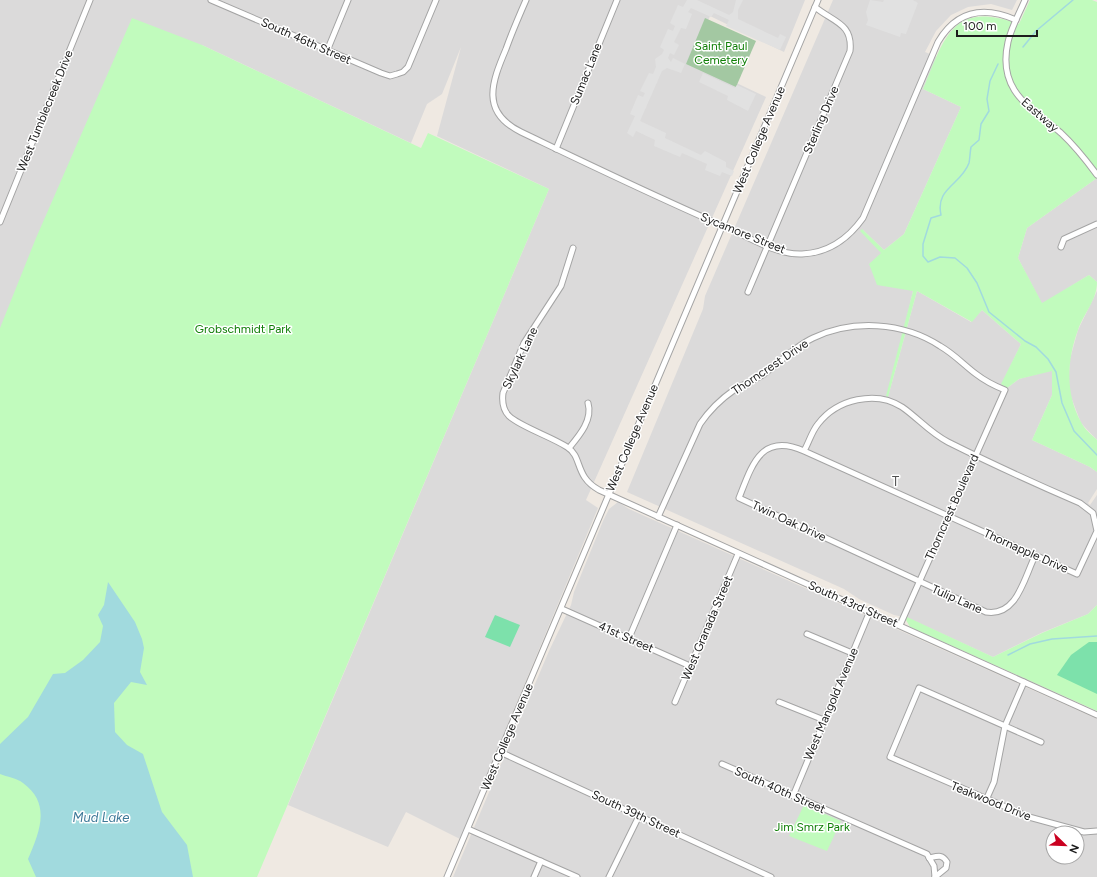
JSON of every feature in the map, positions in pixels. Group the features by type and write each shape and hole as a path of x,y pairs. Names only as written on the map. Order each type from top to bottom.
{"street":[{"name":"West Tumblecreek Drive","path":"0,222 90,0"},
{"name":"South 46th Street","path":"210,0 300,37 327,51 381,74 390,76 403,72 413,57 436,0"},
{"path":"327,51 348,0"},
{"name":"Sycamore Street","path":"526,0 493,81 493,102 499,115 512,128 723,226 768,245 796,254 812,253 832,247 855,230 869,205 943,33 950,25 960,18 982,12 993,12 1016,20"},
{"name":"Sumac Lane","path":"556,149 617,0"},
{"name":"West College Avenue","path":"447,877 562,609 609,493 818,0"},
{"name":"Eastway","path":"1025,0 1010,34 1006,53 1008,74 1016,93 1026,106 1074,146 1097,175"},
{"name":"Sterling Drive","path":"748,292 850,51 850,37 842,24 815,8"},
{"path":"1061,247 1064,239 1097,224"},
{"name":"Skylark Lane","path":"573,248 561,286 524,343 503,393 502,400 509,415 515,420 551,437 569,448 576,458 583,477 589,484 609,493"},
{"name":"Thorncrest Drive","path":"658,517 700,424 708,413 733,391 763,374 786,354 813,338 839,329 869,324 904,330 921,336 956,356 977,375 1005,390"},
{"name":"Thorncrest Boulevard","path":"900,625 1005,390"},
{"path":"804,451 817,424 825,416 849,401 864,397 890,402 901,406 942,439 975,456"},
{"path":"569,448 585,424 590,408 588,403"},
{"name":"Twin Oak Drive","path":"918,582 739,498 752,463 764,450 784,444 792,446 949,516"},
{"name":"Thornapple Drive","path":"949,516 1077,574 1096,531 1093,513 1080,503 975,456"},
{"name":"South 43rd Street","path":"609,493 738,554 870,611 1097,715"},
{"path":"629,638 677,525"},
{"name":"West Granada Street","path":"676,702 738,554"},
{"name":"Tulip Lane","path":"918,582 986,612 1000,612 1008,608 1015,601 1035,556"},
{"name":"41st Street","path":"562,609 690,666"},
{"name":"West Mangold Avenue","path":"792,796 870,611"},
{"path":"806,634 852,653"},
{"path":"986,800 994,782 1005,726 1024,682"},
{"name":"Teakwood Drive","path":"1005,726 919,688 890,757 986,800 1029,817 1084,832 1097,831"},
{"path":"779,702 824,720"},
{"path":"1005,726 1041,742"},
{"name":"South 39th Street","path":"500,752 771,877"},
{"name":"South 40th Street","path":"722,764 928,856 940,856 944,858 947,862 946,868 934,877"},
{"path":"610,877 639,816"},
{"path":"468,829 577,877"},
{"path":"928,856 934,866 934,877"},
{"path":"534,877 541,861"}],"shaded area":[{"path":"0,0 805,0 784,52 710,16 690,61 766,97 586,500 598,508 460,839 406,812 388,847 288,805 549,189 437,136 461,47 442,94 427,104 411,143 202,45 0,331"},
{"path":"687,0 697,0 729,15 733,12 736,0 743,0 738,10 738,19 778,38 780,34 786,37 780,50 726,26 729,20 714,13 711,17 691,8 688,12 692,14 686,29 681,28 674,42 679,45 674,55 670,53 668,58 671,62 673,58 685,64 681,73 667,68 662,71 640,121 666,133 665,138 701,155 705,151 726,162 726,167 734,171 732,176 722,172 720,176 705,170 707,164 682,153 680,157 654,146 655,140 636,131 633,137 627,133 635,116 630,114 638,95 643,97 645,93 640,91 649,73 653,74 656,67 655,59 662,54 664,50 660,47 668,29 673,31 675,26 670,23 678,5 683,7"},
{"path":"833,0 1017,0 1012,10 991,4 968,7 951,15 936,31 925,52 937,57 923,89 961,107 904,234 884,250 862,229 913,291 888,397 917,291 971,322 982,310 1021,344 1002,384 1007,388 1019,379 1052,370 1052,395 1032,440 1090,467 1097,472 1097,489 1088,503 1090,505 1097,495 1097,605 1088,614 1041,633 993,657 908,618 894,615 859,599 844,589 627,492 703,309 705,296"},
{"path":"870,0 883,2 884,0 913,0 918,3 906,34 901,33 900,37 866,25 868,20 866,12"},
{"path":"703,73 735,88 737,85 756,94 748,111 727,100 728,96 699,82"},
{"path":"1097,178 1097,282 1089,275 1042,304 1018,258 1027,228"},
{"path":"1097,291 1097,440 1081,423 1068,389 1070,359 1078,330"},
{"path":"618,502 629,509 1097,719 1097,877 453,877 549,651 571,605 574,592 609,509"}],"green space":[{"path":"1030,0 1092,0 1097,2 1097,178 1027,228 1018,258 1042,303 1089,275 1097,282 1095,295 1074,341 1069,376 1072,400 1076,411 1084,427 1097,440 1097,472 1090,467 1032,440 1052,395 1052,371 1019,379 1007,388 1001,384 1021,344 982,310 972,322 917,291 888,397 886,396 913,291 877,285 869,264 881,253 860,231 862,229 884,250 904,234 961,107 923,89 945,39 954,28 965,20 979,17 997,18 1019,24"},
{"name":"Grobschmidt Park","path":"132,18 202,45 421,148 428,133 549,189 257,877 0,877 0,328 36,238"},
{"name":"Saint Paul Cemetery","path":"705,18 756,41 736,87 686,64"},
{"path":"1097,605 1097,711 910,627 906,620 907,617 993,657 1042,633 1088,614"},
{"path":"495,615 520,625 510,647 485,637"},
{"path":"1089,642 1097,642 1097,694 1057,675 1071,655"},
{"name":"Jim Smrz Park","path":"804,805 841,821 827,851 789,836"}],"water":[{"name":"Mud Lake","path":"108,582 135,622 142,639 144,648 140,672 147,685 131,682 114,703 115,732 127,745 143,754 162,812 187,845 193,877 36,877 28,859 39,829 40,809 38,800 32,791 21,781 0,774 0,744 28,717 53,674 65,673 83,660 100,642 103,626 98,615 104,605"}],"waterway":[{"path":"1023,47 1036,31 1073,0"},
{"path":"998,64 990,81 987,99 989,111 981,124 979,140 971,147 969,163 965,170 945,192 940,206 941,215 931,218 923,244 923,256 928,262 940,257 955,258 967,268 977,283 989,312 1025,341 1036,347 1048,359 1056,372 1062,403 1074,431 1097,455"},
{"path":"1008,655 1030,644 1052,639 1097,636"}],"district":[{"name":"T","path":"896,481"}]}
